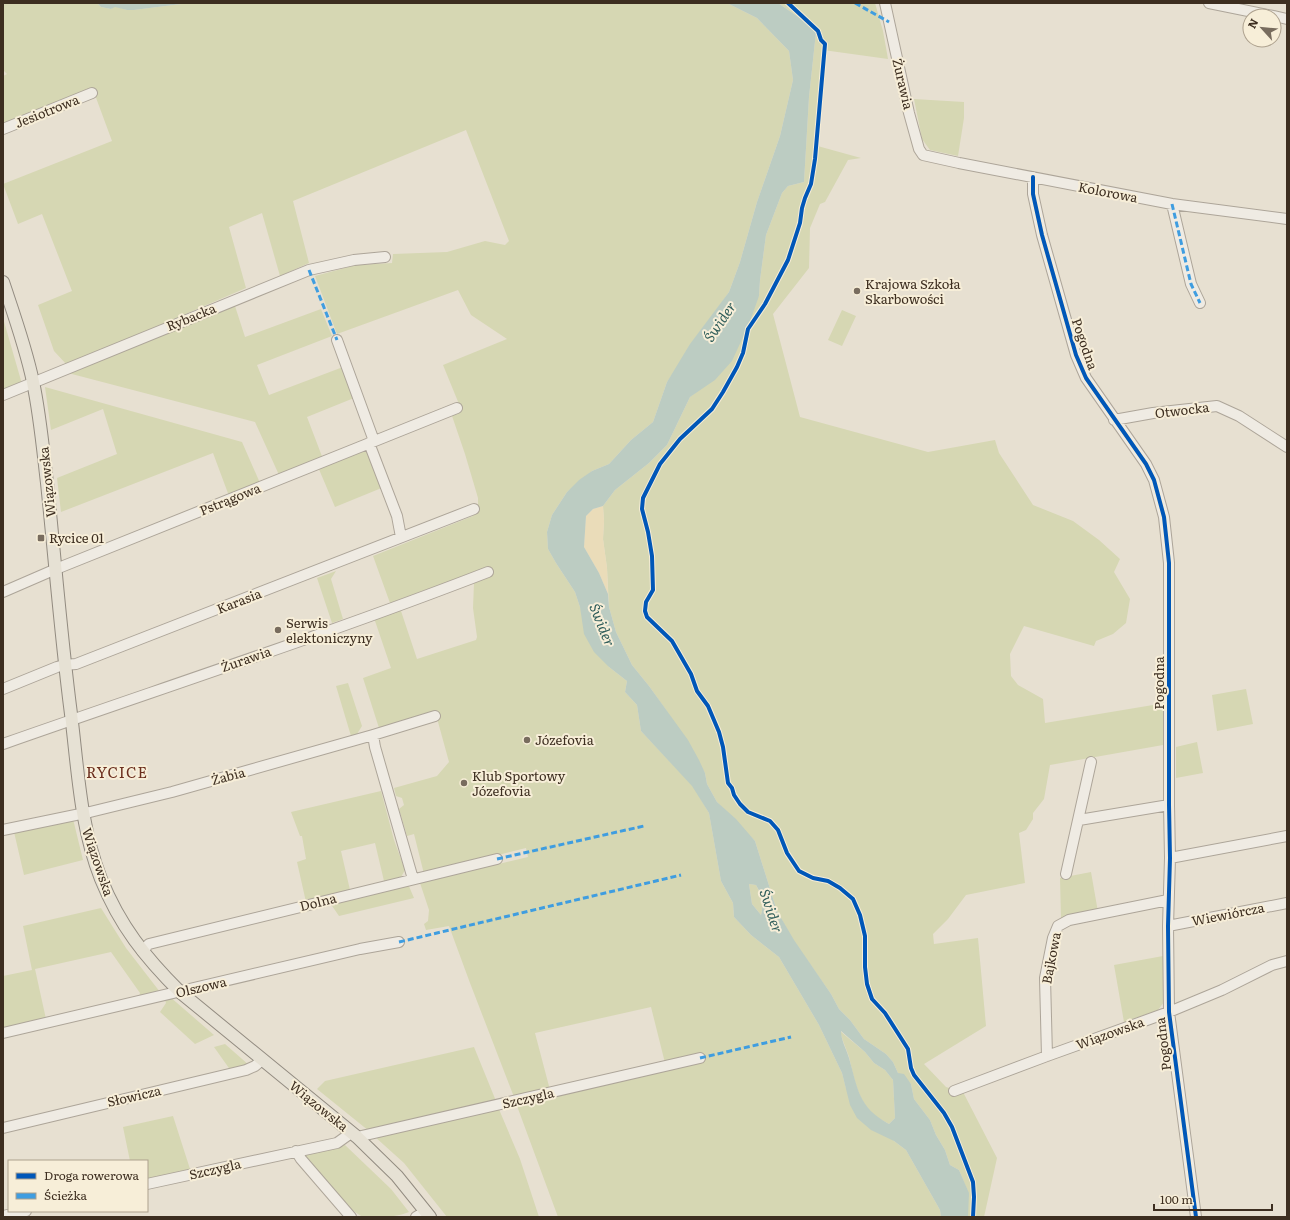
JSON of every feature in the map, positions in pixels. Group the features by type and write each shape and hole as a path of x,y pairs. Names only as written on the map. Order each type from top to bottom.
{"main road":[{"name":"Wiązowska","path":"3,282 19,329 33,382 40,426 56,569 64,665 82,813 88,842 101,879 120,920 130,935 142,951 180,992 354,1135 397,1176 424,1215"}],"street":[{"name":"Żurawia","path":"885,3 916,139 919,149 923,155 931,157"},
{"path":"1209,3 1242,10"},
{"name":"Jesiotrowa","path":"3,129 92,93"},
{"name":"Kolorowa","path":"931,157 1172,204 1287,219"},
{"name":"Pogodna","path":"1033,177 1033,194 1042,235 1076,355 1086,378 1146,464 1154,480 1164,517 1169,563 1169,1012 1196,1217"},
{"path":"1172,204 1191,284 1200,303"},
{"name":"Rybacka","path":"3,395 309,270 354,260 385,257"},
{"path":"337,340 397,516 401,537"},
{"name":"Otwocka","path":"1114,420 1153,412 1217,406 1239,416 1287,448"},
{"name":"Pstrągowa","path":"3,592 56,569 457,408"},
{"name":"Karasia","path":"3,689 64,665 76,664 474,509"},
{"name":"Żurawia","path":"3,744 426,596 488,572"},
{"name":"Żabia","path":"3,830 90,812 172,792 435,716"},
{"path":"373,735 375,747 413,879"},
{"path":"1066,874 1091,762"},
{"path":"1079,820 1169,805"},
{"path":"1170,858 1287,836"},
{"name":"Dolna","path":"142,951 149,944 497,859"},
{"name":"Bajkowa","path":"1047,1056 1045,978 1053,938 1058,926 1069,920 1168,900"},
{"name":"Wiewiórcza","path":"1168,926 1287,903"},
{"name":"Olszowa","path":"3,1033 360,949 399,942"},
{"name":"Wiązowska","path":"954,1091 1169,1012 1222,990 1272,965 1287,961"},
{"name":"Szczygla","path":"148,1184 337,1143 354,1135 700,1058"},
{"name":"Słowicza","path":"3,1128 246,1070 255,1066 262,1060"},
{"path":"296,1151 301,1160 351,1217"},
{"path":"3,1216 21,1212"}],"green space":[{"path":"3,3 97,3 101,7 111,9 115,6 127,10 134,10 189,3 727,3 757,18 789,51 793,80 780,136 757,202 740,262 729,292 667,382 653,422 631,440 609,464 592,471 567,492 552,515 547,532 548,549 575,592 580,607 609,667 627,681 625,692 637,705 641,731 693,786 709,813 721,881 733,903 734,917 751,935 779,957 819,1025 842,1073 846,1088 894,1141 906,1150 940,1210 941,1217 558,1217 517,1106 704,1059 703,1054 665,1063 651,1007 535,1033 550,1090 514,1097 449,926 426,930 424,924 428,921 429,910 420,883 528,857 526,848 424,874 414,834 407,836 399,809 404,805 402,798 396,796 394,788 437,776 449,762 435,711 379,728 363,678 391,668 374,618 400,608 417,659 476,640 477,637 473,608 474,583 432,597 433,587 390,603 373,556 473,516 478,505 478,498 451,413 461,409 443,365 507,339 471,315 458,290 337,334 315,276 356,265 392,263 393,254 447,252 485,241 505,245 509,241 466,130 293,201 309,263 280,276 262,213 229,227 246,288 67,365 54,351 38,305 72,291 42,214 18,224 3,184 112,141 95,95 3,126 3,76 7,74 3,70"},
{"path":"778,3 875,3 883,31 888,59 823,50 814,145 861,158 848,160 825,202 820,204 810,228 809,268 773,314 800,417 928,452 995,440 999,453 1033,505 1073,521 1099,540 1120,559 1114,572 1130,599 1126,623 1113,634 1096,641 1094,646 1024,626 1010,654 1011,676 1018,685 1043,699 1045,723 1165,703 1163,745 1050,765 1044,799 1033,813 1033,819 1026,830 1019,833 1025,883 966,895 948,919 933,934 934,944 978,938 986,1026 924,1064 946,1087 963,1092 997,1158 984,1217 968,1217 968,1192 959,1170 950,1165 945,1150 936,1135 930,1120 914,1099 911,1084 898,1073 893,1062 886,1054 864,1039 850,1020 839,1009 831,994 793,940 777,911 755,841 717,802 707,784 705,773 666,710 632,665 616,632 609,607 607,568 603,539 603,506 615,490 649,463 667,445 690,397 700,389 759,296 766,235 782,193 788,186 804,182 809,97 816,32 807,23"},
{"path":"914,99 964,102 964,118 958,156 930,150 922,139"},
{"path":"235,306 245,337 321,309 332,336 257,365 269,395 343,367 354,398 307,417 323,459 279,475 255,422 68,373"},
{"path":"842,310 856,316 842,346 828,340"},
{"path":"3,318 22,384 3,391"},
{"path":"45,387 242,442 260,483 229,496 213,453 61,512 57,478 117,454 103,409 51,430"},
{"path":"366,447 384,487 335,507 318,467"},
{"path":"336,571 331,579 343,619 332,623 317,578"},
{"path":"348,683 362,726 357,734 351,736 336,686"},
{"path":"1246,689 1253,724 1217,731 1212,695"},
{"path":"1197,742 1203,773 1176,778 1176,747"},
{"path":"381,791 394,840 405,870 401,877 384,881 375,843 341,851 350,890 306,902 297,862 306,859 302,836 300,836 291,812"},
{"path":"73,819 83,860 24,875 14,832"},
{"path":"1091,872 1098,912 1061,919 1060,878"},
{"path":"408,884 414,898 339,916 330,903"},
{"path":"749,884 756,885 760,893 762,900 761,915 752,904"},
{"path":"101,908 126,948 160,992 139,997 140,993 111,952 35,969 46,1019 3,1028 3,976 32,970 23,926"},
{"path":"1163,956 1164,1002 1158,1010 1124,1022 1114,965"},
{"path":"169,996 214,1035 195,1044 160,1012 166,1003 165,1000"},
{"path":"840,1031 865,1052 874,1063 885,1070 893,1080 895,1118 889,1124 875,1115 863,1102"},
{"path":"225,1044 250,1066 231,1071 214,1047"},
{"path":"474,1047 496,1101 369,1131 317,1089 325,1081"},
{"path":"498,1107 520,1159 539,1217 447,1217 404,1163 374,1136"},
{"path":"173,1116 190,1169 148,1179 148,1160 130,1160 123,1127"},
{"path":"345,1145 391,1189 409,1212 381,1217 364,1217 357,1214 341,1200 304,1157 309,1152"}],"sand":[{"path":"603,506 603,539 607,568 608,594 599,573 584,547 586,516 593,509"}],"water":[{"path":"97,3 189,3 127,10 115,7 111,9 101,7"},
{"name":"Świder","path":"727,3 778,3 807,23 816,32 809,97 804,182 788,186 782,193 766,235 759,296 749,324 732,361 715,380 690,397 667,445 649,463 615,490 603,506 593,509 586,516 584,547 599,573 608,594 609,607 616,632 632,665 688,740 699,760 705,773 707,784 717,802 736,819 755,841 777,911 794,940 831,994 839,1009 850,1020 864,1039 886,1054 893,1062 898,1073 904,1074 911,1084 914,1099 930,1120 936,1135 945,1150 950,1165 959,1170 969,1193 968,1217 941,1217 940,1210 906,1150 894,1141 871,1130 857,1118 850,1105 842,1073 819,1025 779,957 751,935 734,917 733,903 721,881 709,813 692,786 641,731 637,705 625,692 627,681 609,667 594,652 584,634 580,607 575,592 548,549 547,532 552,515 567,492 579,480 592,471 609,464 631,440 653,422 667,382 690,344 729,292 740,262 757,202 780,136 793,80 789,51 757,18","holes":["749,884 756,885 760,892 762,900 761,915 752,904","841,1031 865,1052 874,1063 885,1070 893,1080 895,1118 889,1124 879,1118 865,1104 857,1088"]}],"marked path":[{"path":"855,3 889,22"},
{"path":"1172,204 1191,284 1200,303"},
{"path":"309,270 337,340"},
{"path":"497,859 644,826"},
{"path":"399,942 681,875"},
{"path":"700,1058 791,1037"}],"cycle path":[{"path":"788,3 818,31 821,40 825,44 815,159 811,184 805,198 800,223 788,260 765,304 748,329 743,353 737,367 712,409 680,439 660,464 643,498 642,509 652,556 653,590 646,602 645,611 647,617 672,641 691,674 697,691 708,706 719,732 723,747 728,783 740,804 748,812 770,821 778,830 787,853 799,871 813,878 828,881 840,888 853,899 860,915 865,936 865,967 867,984 872,999 885,1013 908,1049 911,1068 914,1075 944,1113 952,1127 973,1182 973,1217"},
{"path":"1033,177 1033,194 1042,235 1076,355 1086,378 1146,464 1154,480 1164,517 1169,563 1169,1012 1196,1217"}],"place":[{"name":"Krajowa Szkoła Skarbowości","path":"857,291"},
{"name":"Rycice 01","path":"41,538"},
{"name":"Serwis elektoniczyny","path":"278,630"},
{"name":"Józefovia","path":"527,740"},
{"name":"Klub Sportowy Józefovia","path":"464,783"}],"district":[{"name":"RYCICE","path":"117,773"}]}
